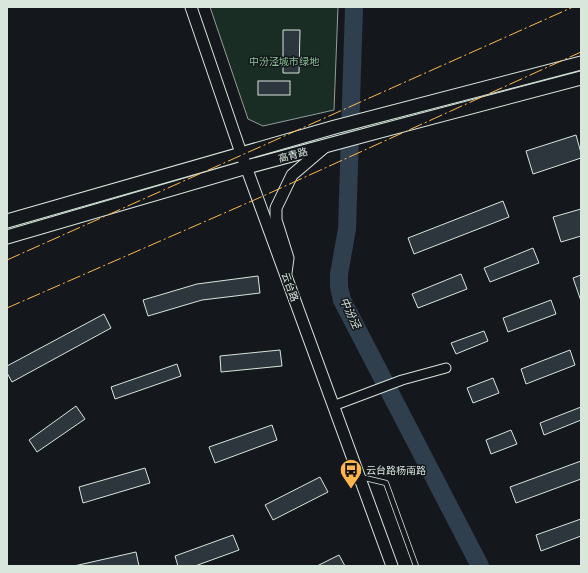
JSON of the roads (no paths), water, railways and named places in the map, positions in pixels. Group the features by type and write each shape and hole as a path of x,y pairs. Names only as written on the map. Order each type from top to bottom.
{"main road":[{"name":"高青路","path":"7,221 335,127 371,119 581,63"},
{"name":"高青路","path":"7,237 247,167 581,78"}],"street":[{"name":"云台路","path":"191,7 241,153 392,566"},
{"path":"286,276 288,258 276,220 276,208 292,175 331,144"},
{"path":"333,406 402,380 446,368"}],"lane":[{"path":"359,476 386,483 416,566"}],"waterway":[{"name":"中汾泾","path":"354,7 347,229 339,274 339,287 342,300 480,566"}],"place":[{"name":"云台路杨南路","path":"351,490"}],"park label":[{"name":"中汾泾城市绿地","path":"284,61"}]}
